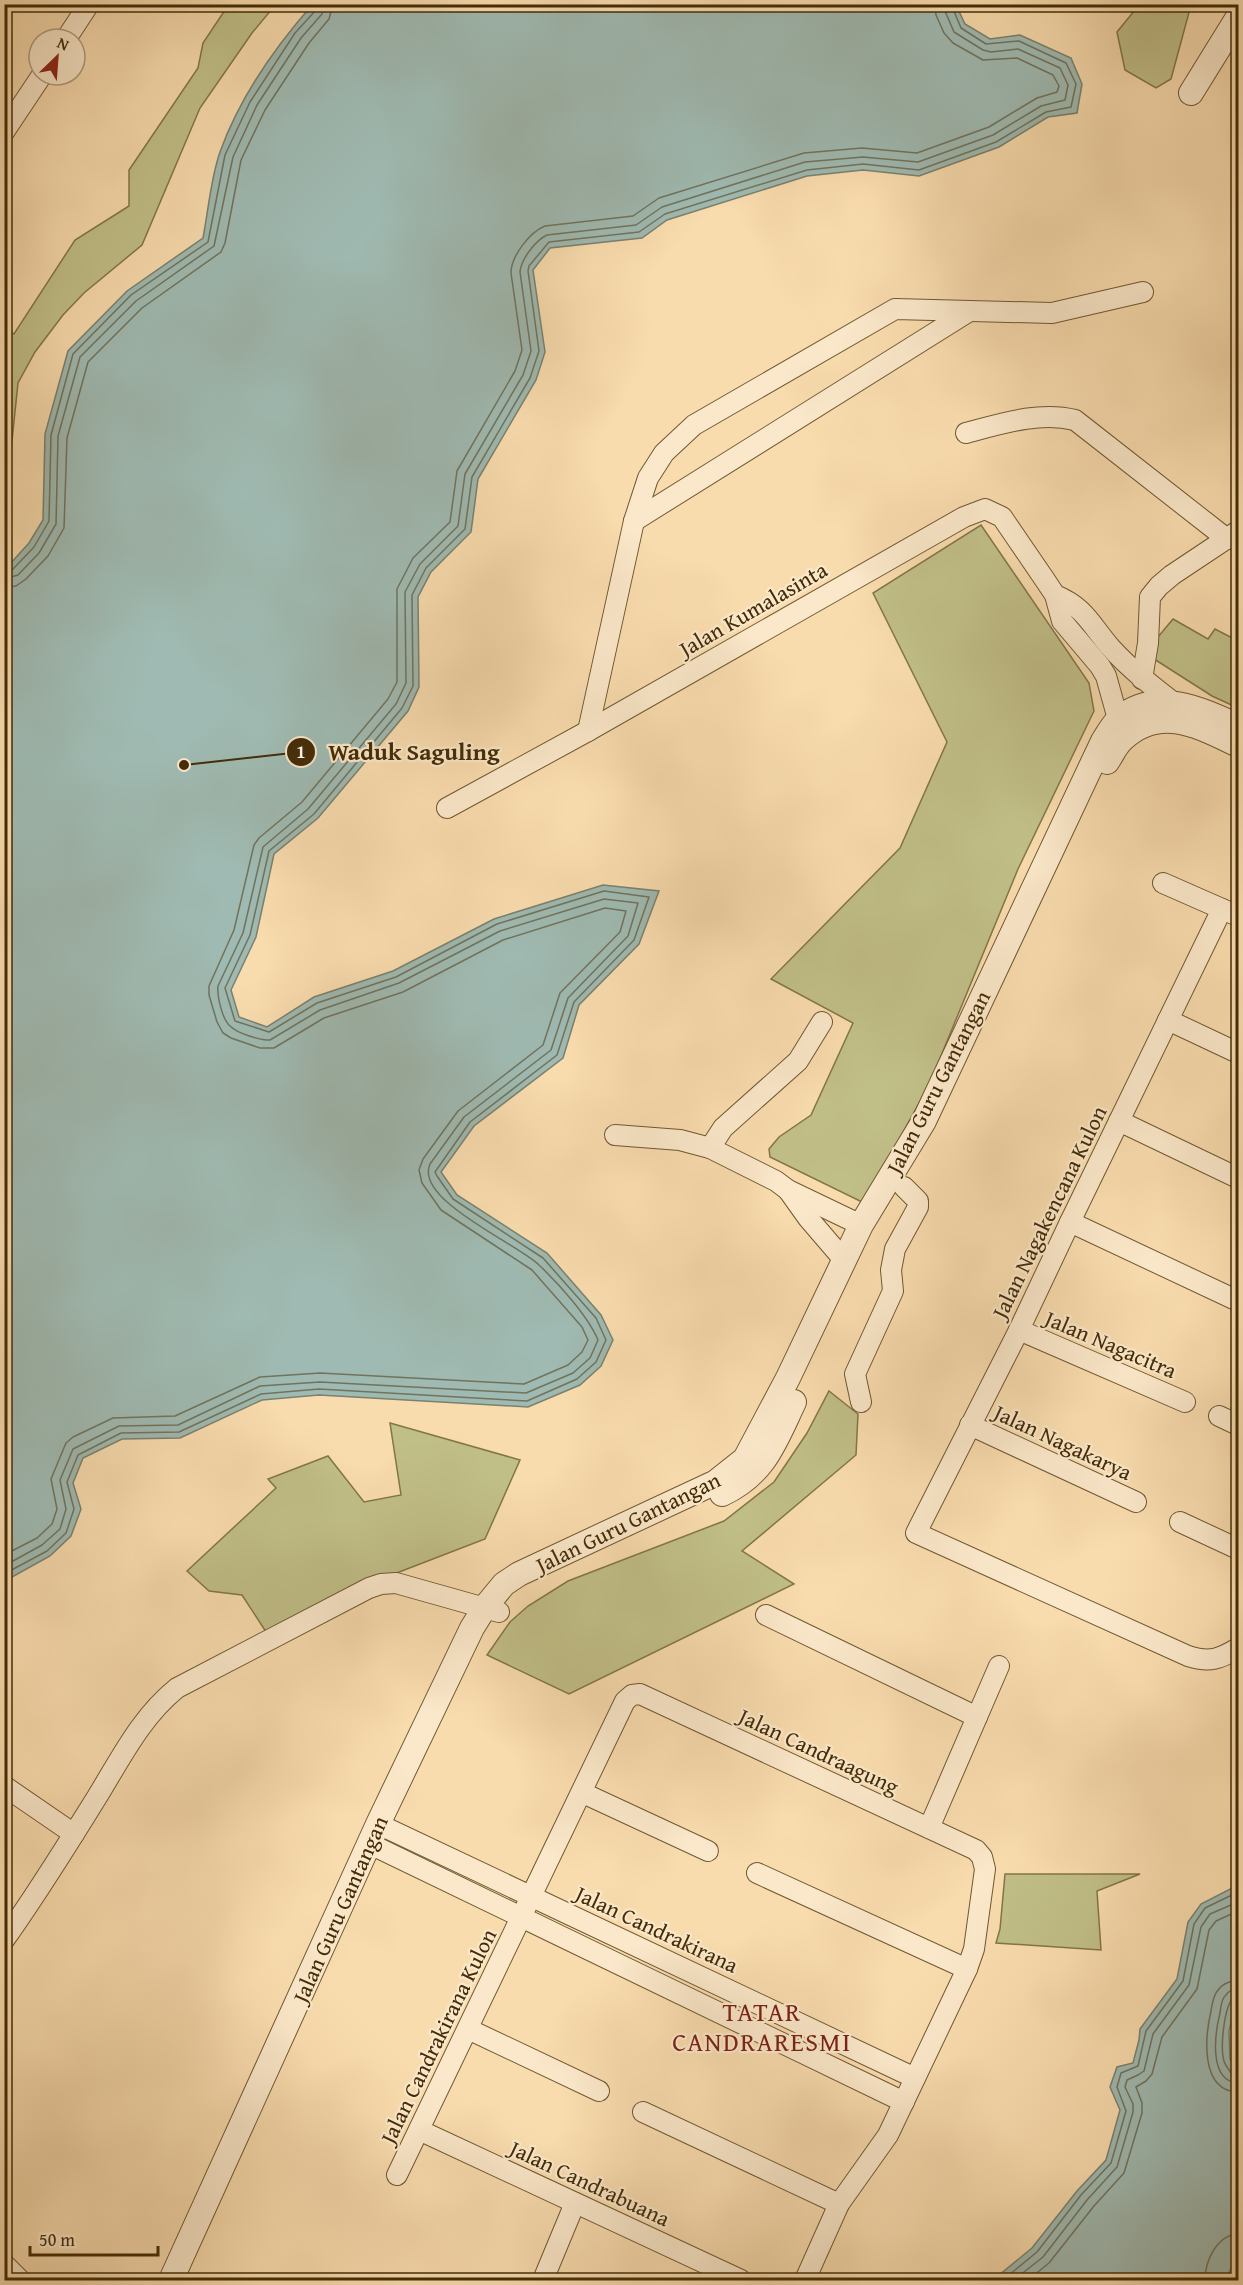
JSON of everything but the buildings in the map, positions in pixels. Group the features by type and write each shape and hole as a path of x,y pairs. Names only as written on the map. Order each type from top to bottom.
{"street":[{"path":"74,27 89,4"},
{"path":"1191,93 1239,17"},
{"path":"4,132 34,87"},
{"path":"588,731 634,521 648,478 664,453 694,425 895,309 1052,313 1143,292"},
{"path":"634,521 968,312"},
{"path":"966,433 1033,418 1059,416 1075,420 1233,535 1172,575 1150,597 1148,643 1142,679"},
{"name":"Jalan Kumalasinta","path":"447,808 978,511 985,509 1002,517 1054,595"},
{"path":"1054,595 1082,610 1111,647 1179,712"},
{"path":"1054,595 1062,621 1106,676 1125,725"},
{"name":"Jalan Guru Gantangan","path":"171,2280 382,1838 487,1631 492,1609 504,1584 519,1574 716,1482 745,1459 757,1440 861,1225 924,1121 1103,741 1125,725 1144,725 1159,721 1191,706 1239,726"},
{"name":"Jalan Guru Gantangan","path":"1179,712 1197,726 1239,745"},
{"name":"Jalan Guru Gantangan","path":"492,1609 527,1585 563,1566 736,1488 751,1477 773,1446 867,1247 904,1187 960,1081 1107,762 1122,739 1125,725"},
{"path":"1164,883 1230,912"},
{"name":"Jalan Nagakencana Kulon","path":"1230,912 1168,1020 1019,1330 916,1533 1188,1656 1202,1660 1222,1657 1239,1648"},
{"path":"1168,1020 1239,1053"},
{"path":"710,1148 723,1128 798,1061 822,1022"},
{"path":"1119,1121 1239,1178"},
{"path":"615,1135 680,1140 710,1148 776,1181 788,1190 861,1225"},
{"path":"861,1402 855,1374 893,1291 891,1270 895,1249 918,1208 918,1201 904,1187"},
{"path":"788,1190 808,1218 844,1260"},
{"path":"1070,1222 1239,1301"},
{"name":"Jalan Nagacitra","path":"1019,1330 1185,1402"},
{"path":"1219,1416 1239,1425"},
{"name":"Jalan Nagakarya","path":"970,1425 1136,1502"},
{"path":"1180,1522 1239,1550"},
{"path":"4,1940 74,1834 129,1743 158,1703 177,1688 369,1588 381,1584 396,1583 492,1609"},
{"path":"766,1615 977,1717"},
{"path":"928,1828 999,1666"},
{"name":"Jalan Candraagung","path":"632,1695 640,1694 976,1850 982,1857 985,1869 974,1949 967,1969"},
{"name":"Jalan Candrakirana Kulon","path":"397,2175 583,1793 625,1701 632,1695"},
{"path":"4,1786 74,1834"},
{"path":"583,1793 708,1851"},
{"path":"382,1838 522,1918 904,2102"},
{"name":"Jalan Guru Gantangan","path":"186,2280 382,1838"},
{"name":"Jalan Candrakirana","path":"382,1838 532,1897 915,2078"},
{"path":"757,1873 967,1969 888,2135 839,2204 805,2280"},
{"path":"673,1989 683,1967"},
{"path":"468,2029 598,2091"},
{"path":"643,2112 839,2204"},
{"name":"Jalan Candrabuana","path":"419,2130 741,2280"},
{"path":"543,2280 576,2203"},
{"path":"4,2264 20,2280"}],"shaded area":[{"path":"229,4 273,5 200,108 142,245 84,293 63,315 35,352 18,383 10,460 5,471 5,327 14,334 75,240 129,206 129,170 198,68 203,43"},
{"path":"1139,5 1191,5 1171,79 1156,88 1125,70 1117,32"},
{"path":"981,525 1089,683 1094,711 1018,869 929,1085 864,1203 770,1157 769,1149 779,1137 811,1115 853,1023 771,979 900,848 947,742 873,593"},
{"path":"1173,619 1208,639 1215,629 1238,641 1238,708 1212,696 1154,659 1153,643"},
{"path":"829,1391 858,1414 856,1455 742,1551 794,1584 569,1694 487,1655 510,1622 528,1606 568,1581 724,1521 774,1482 807,1433"},
{"path":"390,1423 520,1460 485,1539 394,1574 270,1638 242,1595 209,1591 187,1571 276,1488 268,1479 328,1456 364,1502 401,1495"},
{"path":"1005,1874 1140,1874 1097,1891 1101,1950 996,1943 1000,1929"}],"water":[{"path":"313,4 956,5 965,24 990,39 1020,35 1071,58 1082,84 1077,113 1048,117 999,147 919,176 863,170 807,176 667,220 642,238 550,248 533,270 545,352 536,380 478,479 471,532 431,572 418,597 419,687 408,711 318,818 274,854 256,937 231,990 239,1017 267,1027 314,997 393,971 494,919 603,885 659,891 639,944 579,1005 563,1058 474,1126 441,1172 457,1195 547,1253 601,1315 613,1340 601,1366 580,1385 528,1407 319,1395 262,1400 180,1438 122,1439 83,1458 73,1483 81,1509 71,1536 50,1556 5,1581 5,567 29,543 43,520 45,434 68,351 127,291 203,238 214,172 228,132 259,74"},
{"path":"1234,1887 1238,1889 1238,1994 1229,2031 1230,2059 1238,2074 1238,2250 1226,2280 993,2280 1032,2248 1077,2191 1106,2160 1120,2110 1110,2087 1117,2067 1133,2063 1140,2029 1177,1979 1188,1922 1201,1904"}],"place":[{"name":"Waduk Saguling","path":"184,765"}],"district":[{"name":"TATAR CANDRARESMI","path":"762,2026"}]}
